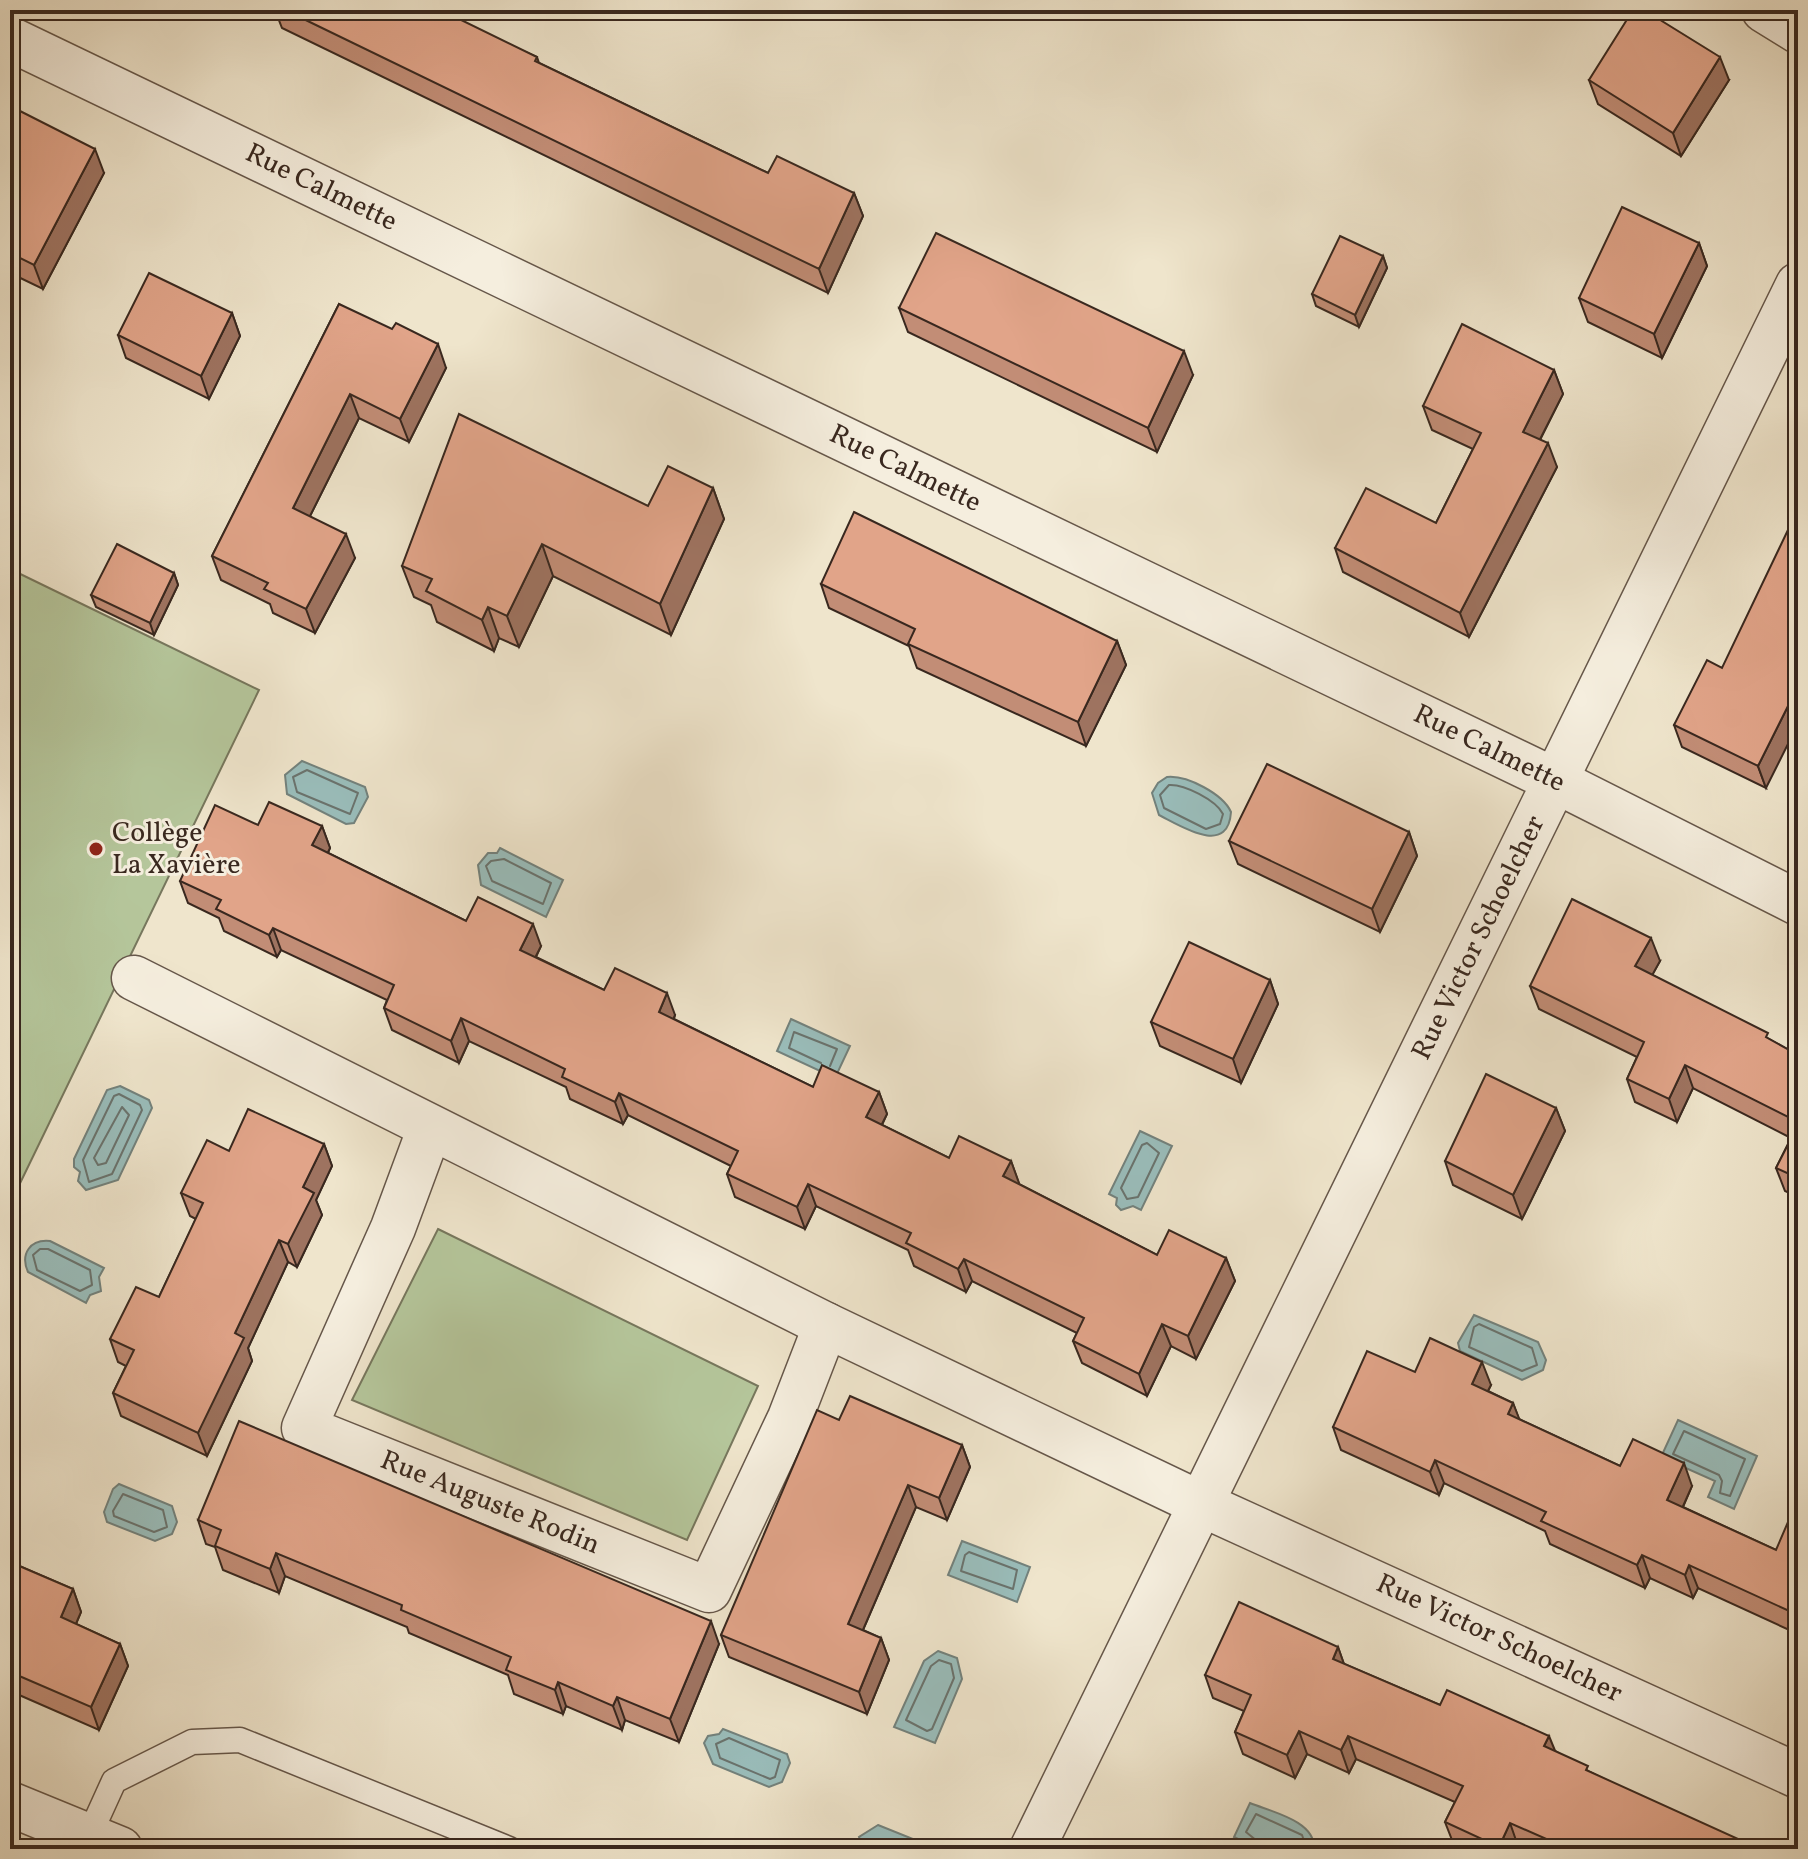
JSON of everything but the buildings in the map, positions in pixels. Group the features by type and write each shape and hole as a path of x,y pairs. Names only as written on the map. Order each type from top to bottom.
{"street":[{"path":"1764,10 1798,31"},
{"name":"Rue Calmette","path":"10,39 1556,781 1798,903"},
{"name":"Rue Victor Schoelcher","path":"1032,1849 1798,285"},
{"path":"134,978 826,1325 1199,1503"},
{"name":"Rue Auguste Rodin","path":"430,1128 393,1228 304,1428 709,1590 790,1418 826,1325"},
{"name":"Rue Victor Schoelcher","path":"1199,1503 1798,1776"},
{"path":"10,1804 104,1843"}],"lane":[{"path":"104,1843 114,1781 192,1742 240,1740 509,1849"}],"green space":[{"name":"Collège La Xavière","path":"10,569 259,690 10,1204"},
{"path":"438,1229 758,1386 687,1540 352,1400"}],"water":[{"path":"302,761 365,787 368,797 354,823 346,824 287,794 285,775"},
{"path":"1167,777 1194,782 1213,792 1227,805 1231,812 1228,826 1222,833 1213,836 1191,831 1159,815 1152,793 1158,783"},
{"path":"500,848 563,880 546,917 481,885 478,865 488,853 497,853"},
{"path":"791,1019 850,1046 835,1078 777,1051"},
{"path":"120,1086 149,1100 152,1108 118,1180 86,1190 78,1181 80,1172 74,1167 74,1159 107,1090"},
{"path":"1140,1131 1172,1146 1141,1210 1133,1206 1121,1210 1116,1205 1117,1198 1109,1194"},
{"path":"50,1241 104,1268 99,1277 101,1291 90,1295 86,1303 28,1272 25,1259 28,1249 37,1242"},
{"path":"1474,1315 1538,1342 1546,1360 1543,1370 1522,1380 1460,1351 1458,1343"},
{"path":"1678,1420 1757,1456 1734,1509 1708,1497 1715,1481 1661,1457"},
{"path":"119,1484 172,1506 177,1522 172,1534 155,1541 107,1522 104,1512 113,1489"},
{"path":"962,1541 1030,1567 1017,1602 948,1575"},
{"path":"938,1651 957,1658 962,1679 935,1743 894,1727 924,1661"},
{"path":"723,1729 787,1754 790,1763 782,1782 769,1787 713,1764 704,1743 708,1736 719,1734"},
{"path":"1250,1803 1300,1825 1313,1839 1314,1849 1258,1849 1234,1837"},
{"path":"878,1825 935,1849 863,1849 859,1837"}],"place":[{"name":"Collège La Xavière","path":"96,849"}]}
